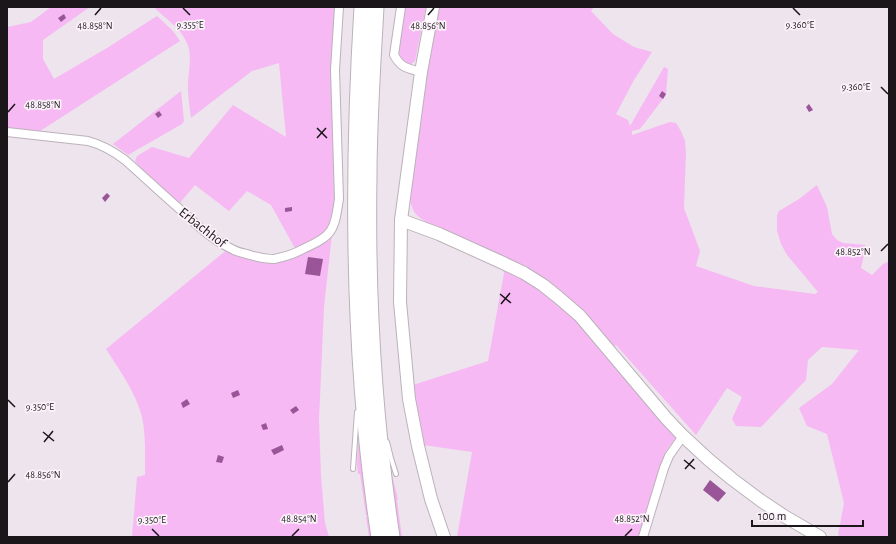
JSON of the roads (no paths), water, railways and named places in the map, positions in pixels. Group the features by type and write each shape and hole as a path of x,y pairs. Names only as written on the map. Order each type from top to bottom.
{"highway":[{"path":"362,7 357,115 355,237 357,307 363,396 370,469 379,537"},
{"path":"376,7 370,119 369,256 372,348 381,428 383,469 392,537"}],"street":[{"name":"Erbachhof","path":"7,132 88,141 101,145 125,160 197,225 229,248 255,257 273,259 297,252 327,236 335,224 339,199 335,70 339,7"},
{"path":"401,7 394,55 404,68 421,72"},
{"path":"433,7 421,72 401,220 400,302 409,399 418,446 431,499 444,537"},
{"path":"401,220 440,234 524,273 558,297 580,316 648,397 683,436 709,460 732,480 754,496 820,537"},
{"path":"643,537 664,468 669,456 683,436"}],"lane":[{"path":"353,469 357,412 363,396"},
{"path":"386,438 396,474"}]}
